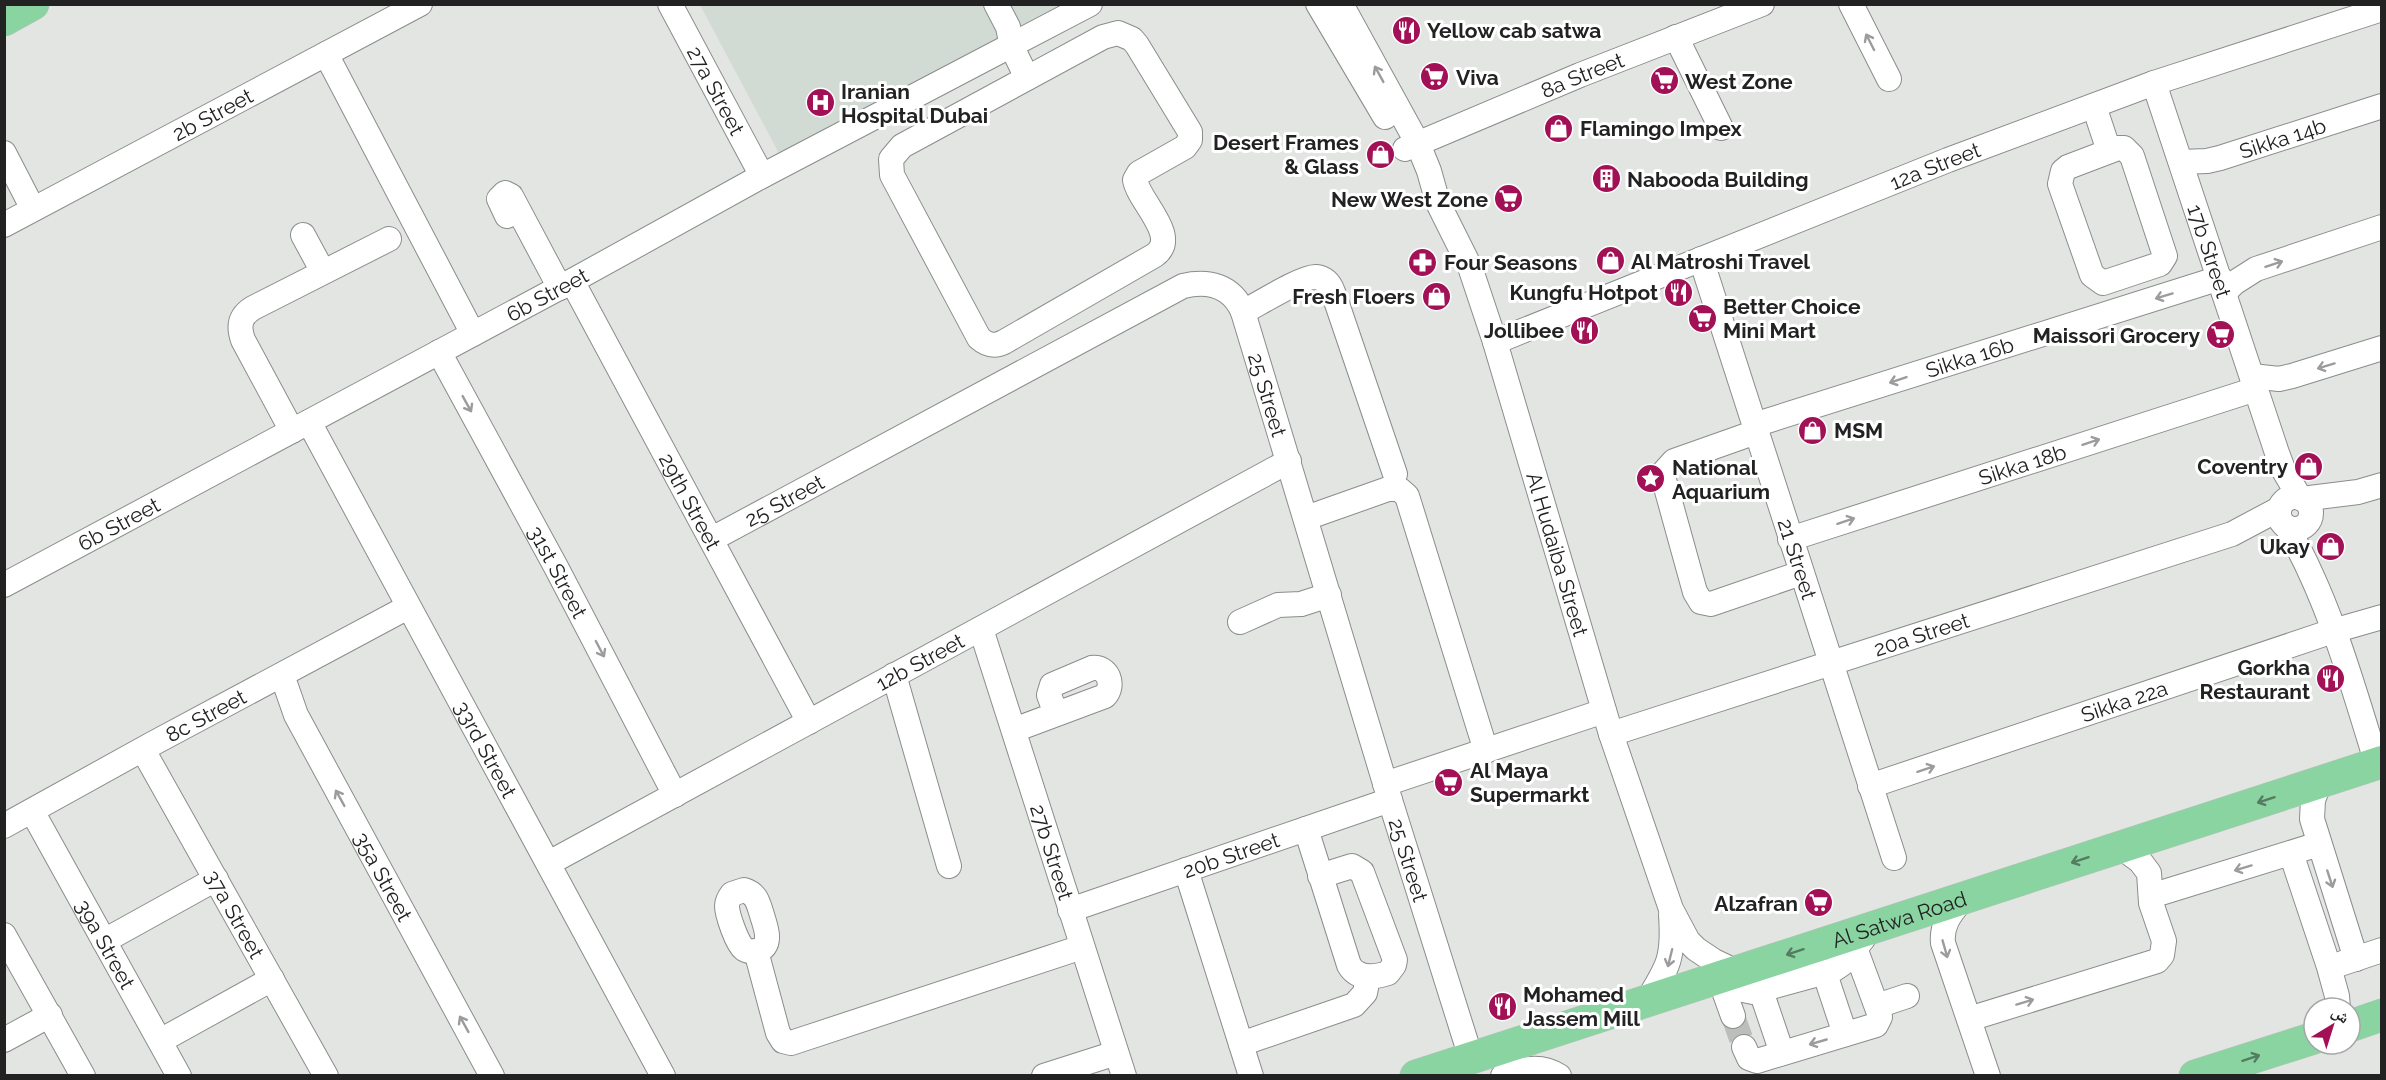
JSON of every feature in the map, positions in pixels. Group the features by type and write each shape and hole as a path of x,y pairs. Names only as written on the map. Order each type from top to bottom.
{"main road":[{"path":"4,20 33,4"},
{"name":"Al Satwa Road","path":"1416,1076 1727,974 1864,938 1964,897 2379,763"},
{"path":"2362,1022 2382,1015"},
{"path":"2195,1076 2302,1042"}],"street":[{"name":"2b Street","path":"4,225 420,4"},
{"name":"27a Street","path":"670,4 762,176"},
{"path":"996,4 1008,27 1022,41"},
{"path":"1010,4 1019,20 1027,78"},
{"name":"6b Street","path":"4,585 566,285 762,176 1090,4"},
{"name":"Al Hudaiba Street","path":"1318,4 1429,171 1438,203 1470,267 1495,342 1611,734 1671,909 1688,941 1696,949 1712,960 1746,992 1761,991"},
{"name":"8a Street","path":"1411,147 1569,79 1762,4"},
{"path":"1851,4 1889,79"},
{"name":"Al Hudaiba Street","path":"1344,6 1411,147"},
{"name":"12a Street","path":"1495,342 1948,160 2154,83 2382,9"},
{"path":"1118,33 1125,35 1137,45 1190,136 1185,147 1139,173 1135,180 1164,236 1163,247 1160,251 1004,342 994,345 979,338 892,175 890,167 895,152 902,146 1027,78 1103,37 1118,33"},
{"path":"1676,37 1720,128"},
{"path":"326,54 473,334"},
{"name":"17b Street","path":"2154,83 2283,469 2293,514 2379,763"},
{"path":"2094,106 2109,151"},
{"name":"Sikka 14b","path":"2181,162 2213,159 2382,106"},
{"path":"2124,148 2133,156 2165,256 2163,261 2155,266 2103,283 2092,275 2060,184 2060,177 2068,167 2109,151 2124,148"},
{"path":"4,153 33,209"},
{"name":"29th Street","path":"507,216 499,199 505,193 511,196 566,285 712,539 809,722"},
{"name":"Sikka 16b","path":"1801,573 1712,604 1701,602 1695,592 1664,480 1664,471 1674,461 1755,428 2234,283 2256,269 2382,227"},
{"path":"303,235 323,272 389,239"},
{"name":"21 Street","path":"1701,259 1894,858"},
{"name":"33rd Street","path":"323,272 245,313 240,321 243,340 301,426 408,607 663,1076"},
{"path":"1243,312 1307,278 1320,278 1326,281 1333,292 1395,474"},
{"name":"25 Street","path":"712,539 1183,286 1198,282 1214,284 1228,291 1239,302 1243,312 1471,1058"},
{"name":"Sikka 18b","path":"1790,539 2254,383 2292,376 2382,348"},
{"name":"31st Street","path":"439,352 556,567 675,795"},
{"name":"12b Street","path":"549,863 1289,461"},
{"name":"20a Street","path":"1611,734 2382,485"},
{"path":"1306,518 1388,489 1399,489 1407,496 1486,751"},
{"path":"1240,622 1278,604 1301,604 1329,594"},
{"name":"8c Street","path":"4,826 408,607"},
{"name":"Sikka 22a","path":"1870,786 2333,631 2382,618"},
{"name":"27b Street","path":"981,629 1120,1064"},
{"name":"35a Street","path":"282,675 296,716 492,1076"},
{"path":"894,675 949,866"},
{"name":"20b Street","path":"1070,910 1306,829 1486,751 1605,711"},
{"path":"1014,730 1056,714"},
{"name":"37a Street","path":"143,750 326,1076"},
{"path":"2320,782 2312,810 2312,819 2356,959"},
{"name":"39a Street","path":"32,811 179,1076"},
{"path":"1306,829 1320,876 1349,965 1357,974 1368,977 1388,973 1395,960 1362,872 1352,866 1320,876"},
{"path":"2151,896 2319,844"},
{"path":"1969,1019 2157,961 2162,955 2164,941 2153,911 2151,880 2145,867 2121,847"},
{"path":"2291,853 2337,996"},
{"path":"1186,870 1251,1076"},
{"path":"104,941 216,879"},
{"path":"1964,897 1945,922 1942,936 1988,1076"},
{"name":"Al Hudaiba Street","path":"1647,1000 1670,960 1671,909"},
{"path":"4,935 82,1076"},
{"path":"1782,1053 1761,991 1825,974 1842,963 1864,938"},
{"path":"1744,1047 1749,1058 1757,1061 1876,1025 1880,1017 1864,938"},
{"path":"756,951 778,1033 783,1041 791,1044 1082,947"},
{"path":"2329,967 2382,950"},
{"path":"1727,974 1733,1016"},
{"path":"1825,974 1845,1034"},
{"path":"1241,1044 1346,1009 1360,1000 1365,993 1368,977"},
{"path":"160,1041 272,979"},
{"path":"1876,1006 1907,996"},
{"path":"4,1040 50,1015"},
{"path":"1044,1076 1120,1064"},
{"path":"1513,1074 1542,1068 1559,1076"}],"shaded area":[{"name":"Iranian Hospital Dubai","path":"700,5 1067,5 783,161"}],"tunnel":[{"path":"1733,1016 1744,1047"}],"place":[{"name":"Yellow cab satwa","path":"1406,30"},
{"name":"Viva","path":"1435,77"},
{"name":"West Zone","path":"1664,81"},
{"name":"Iranian Hospital Dubai","path":"820,103"},
{"name":"Flamingo Impex","path":"1559,128"},
{"name":"Desert Frames & Glass","path":"1380,154"},
{"name":"Nabooda Building","path":"1606,179"},
{"name":"New West Zone","path":"1509,199"},
{"name":"Al Matroshi Travel","path":"1610,261"},
{"name":"Four Seasons","path":"1423,262"},
{"name":"Kungfu Hotpot","path":"1679,292"},
{"name":"Fresh Floers","path":"1436,296"},
{"name":"Better Choice Mini Mart","path":"1702,318"},
{"name":"Jollibee","path":"1585,330"},
{"name":"Maissori Grocery","path":"2221,335"},
{"name":"MSM","path":"1813,430"},
{"name":"Coventry","path":"2309,466"},
{"name":"National Aquarium","path":"1651,479"},
{"name":"Ukay","path":"2331,546"},
{"name":"Gorkha Restaurant","path":"2331,679"},
{"name":"Al Maya Supermarkt","path":"1449,782"},
{"name":"Alzafran","path":"1819,903"},
{"name":"Mohamed Jassem Mill","path":"1502,1006"}]}
